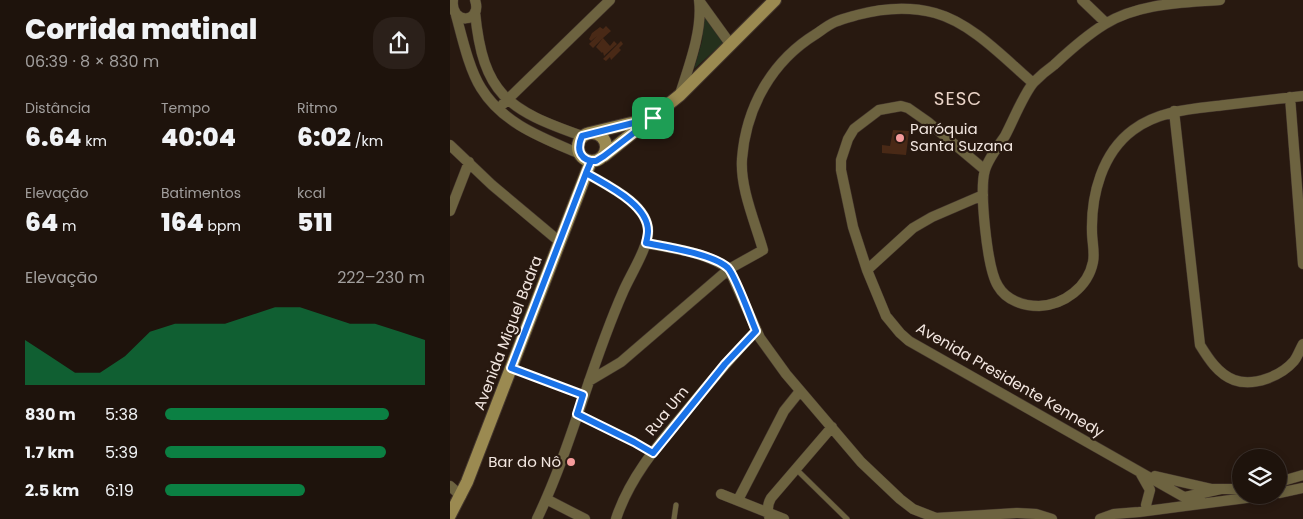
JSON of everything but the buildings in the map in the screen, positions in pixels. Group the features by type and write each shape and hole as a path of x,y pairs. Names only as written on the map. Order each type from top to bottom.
{"main road":[{"path":"653,118 586,135 578,146 586,163 596,161 604,156 653,118 680,95 775,0"},
{"path":"586,135 599,135 606,142 604,156"},
{"name":"Avenida Miguel Badra","path":"450,515 461,496 560,242 586,163"}],"street":[{"path":"475,0 475,12 483,59 491,78 507,99 517,108 538,120 586,135"},
{"path":"498,109 610,0"},
{"path":"1082,0 1106,23"},
{"path":"1220,0 1136,10 1106,23 1074,47 1033,83 985,170 983,195 989,260 998,287 1008,297 1022,304 1038,306 1053,304 1067,298 1079,288 1088,276 1094,261 1092,214 1100,178 1111,154 1132,130 1151,119 1174,111 1303,96"},
{"path":"699,1 731,45"},
{"path":"680,95 694,49 699,1"},
{"path":"452,3 463,41 480,86 498,109 518,125 586,163 637,207 644,216 648,230 646,243 622,293 537,519"},
{"path":"589,381 621,362 729,269 763,250 742,180 744,140 756,99 781,61 805,40 834,22 873,11 904,8 936,13 967,27 1033,83"},
{"path":"456,15 465,18 472,16 475,12"},
{"path":"1290,98 1303,264"},
{"name":"Avenida Presidente Kennedy","path":"985,170 928,122 908,108 901,106 879,110 854,129 843,150 841,170 853,226 867,270 886,316 909,341 1184,497 1204,503"},
{"path":"1174,111 1200,344 1209,360 1222,373 1234,380 1250,382 1271,377 1285,369 1294,360 1303,344"},
{"path":"450,144 492,185 560,242"},
{"path":"450,211 469,162"},
{"path":"867,270 913,228 932,217 983,195"},
{"path":"646,243 709,258 720,262 729,269 756,331 800,391 861,462 900,500 912,509 936,518 1017,513 1036,514 1052,519"},
{"name":"Rua Um","path":"616,519 629,487 653,453 725,364 756,331"},
{"path":"738,500 784,411 800,391"},
{"path":"769,516 769,502 771,498 832,427"},
{"path":"1139,472 1150,490 1146,505"},
{"name":"Avenida Presidente Kennedy","path":"1139,472 1187,485 1212,490 1221,489"},
{"path":"1287,480 1300,476 1302,489 1287,492"},
{"path":"1159,509 1184,497 1187,493 1187,485"},
{"path":"450,486 461,496"},
{"path":"1100,519 1130,508 1221,489 1232,489"},
{"path":"721,494 738,500 769,516 784,519"},
{"path":"546,499 585,519"},
{"path":"1114,514 1232,500"}],"lane":[{"path":"511,368 583,395"},
{"path":"577,414 653,453"},
{"path":"796,468 847,519"},
{"path":"674,519 676,505"}],"green space":[{"path":"704,15 724,42 694,69 702,41"}],"place":[{"name":"Paróquia Santa Suzana","path":"900,138"},
{"name":"Bar do Nô","path":"571,462"}],"district":[{"name":"SESC","path":"958,99"}],"route":[{"path":"653,118 582,136 578,146 580,154 583,158 591,161 586,173 624,196 637,207 644,216 648,230 646,243 709,258 720,262 729,269 756,331 725,364 653,453 577,414 583,395 511,368 586,173 591,161 596,161 604,156 653,118"}]}
